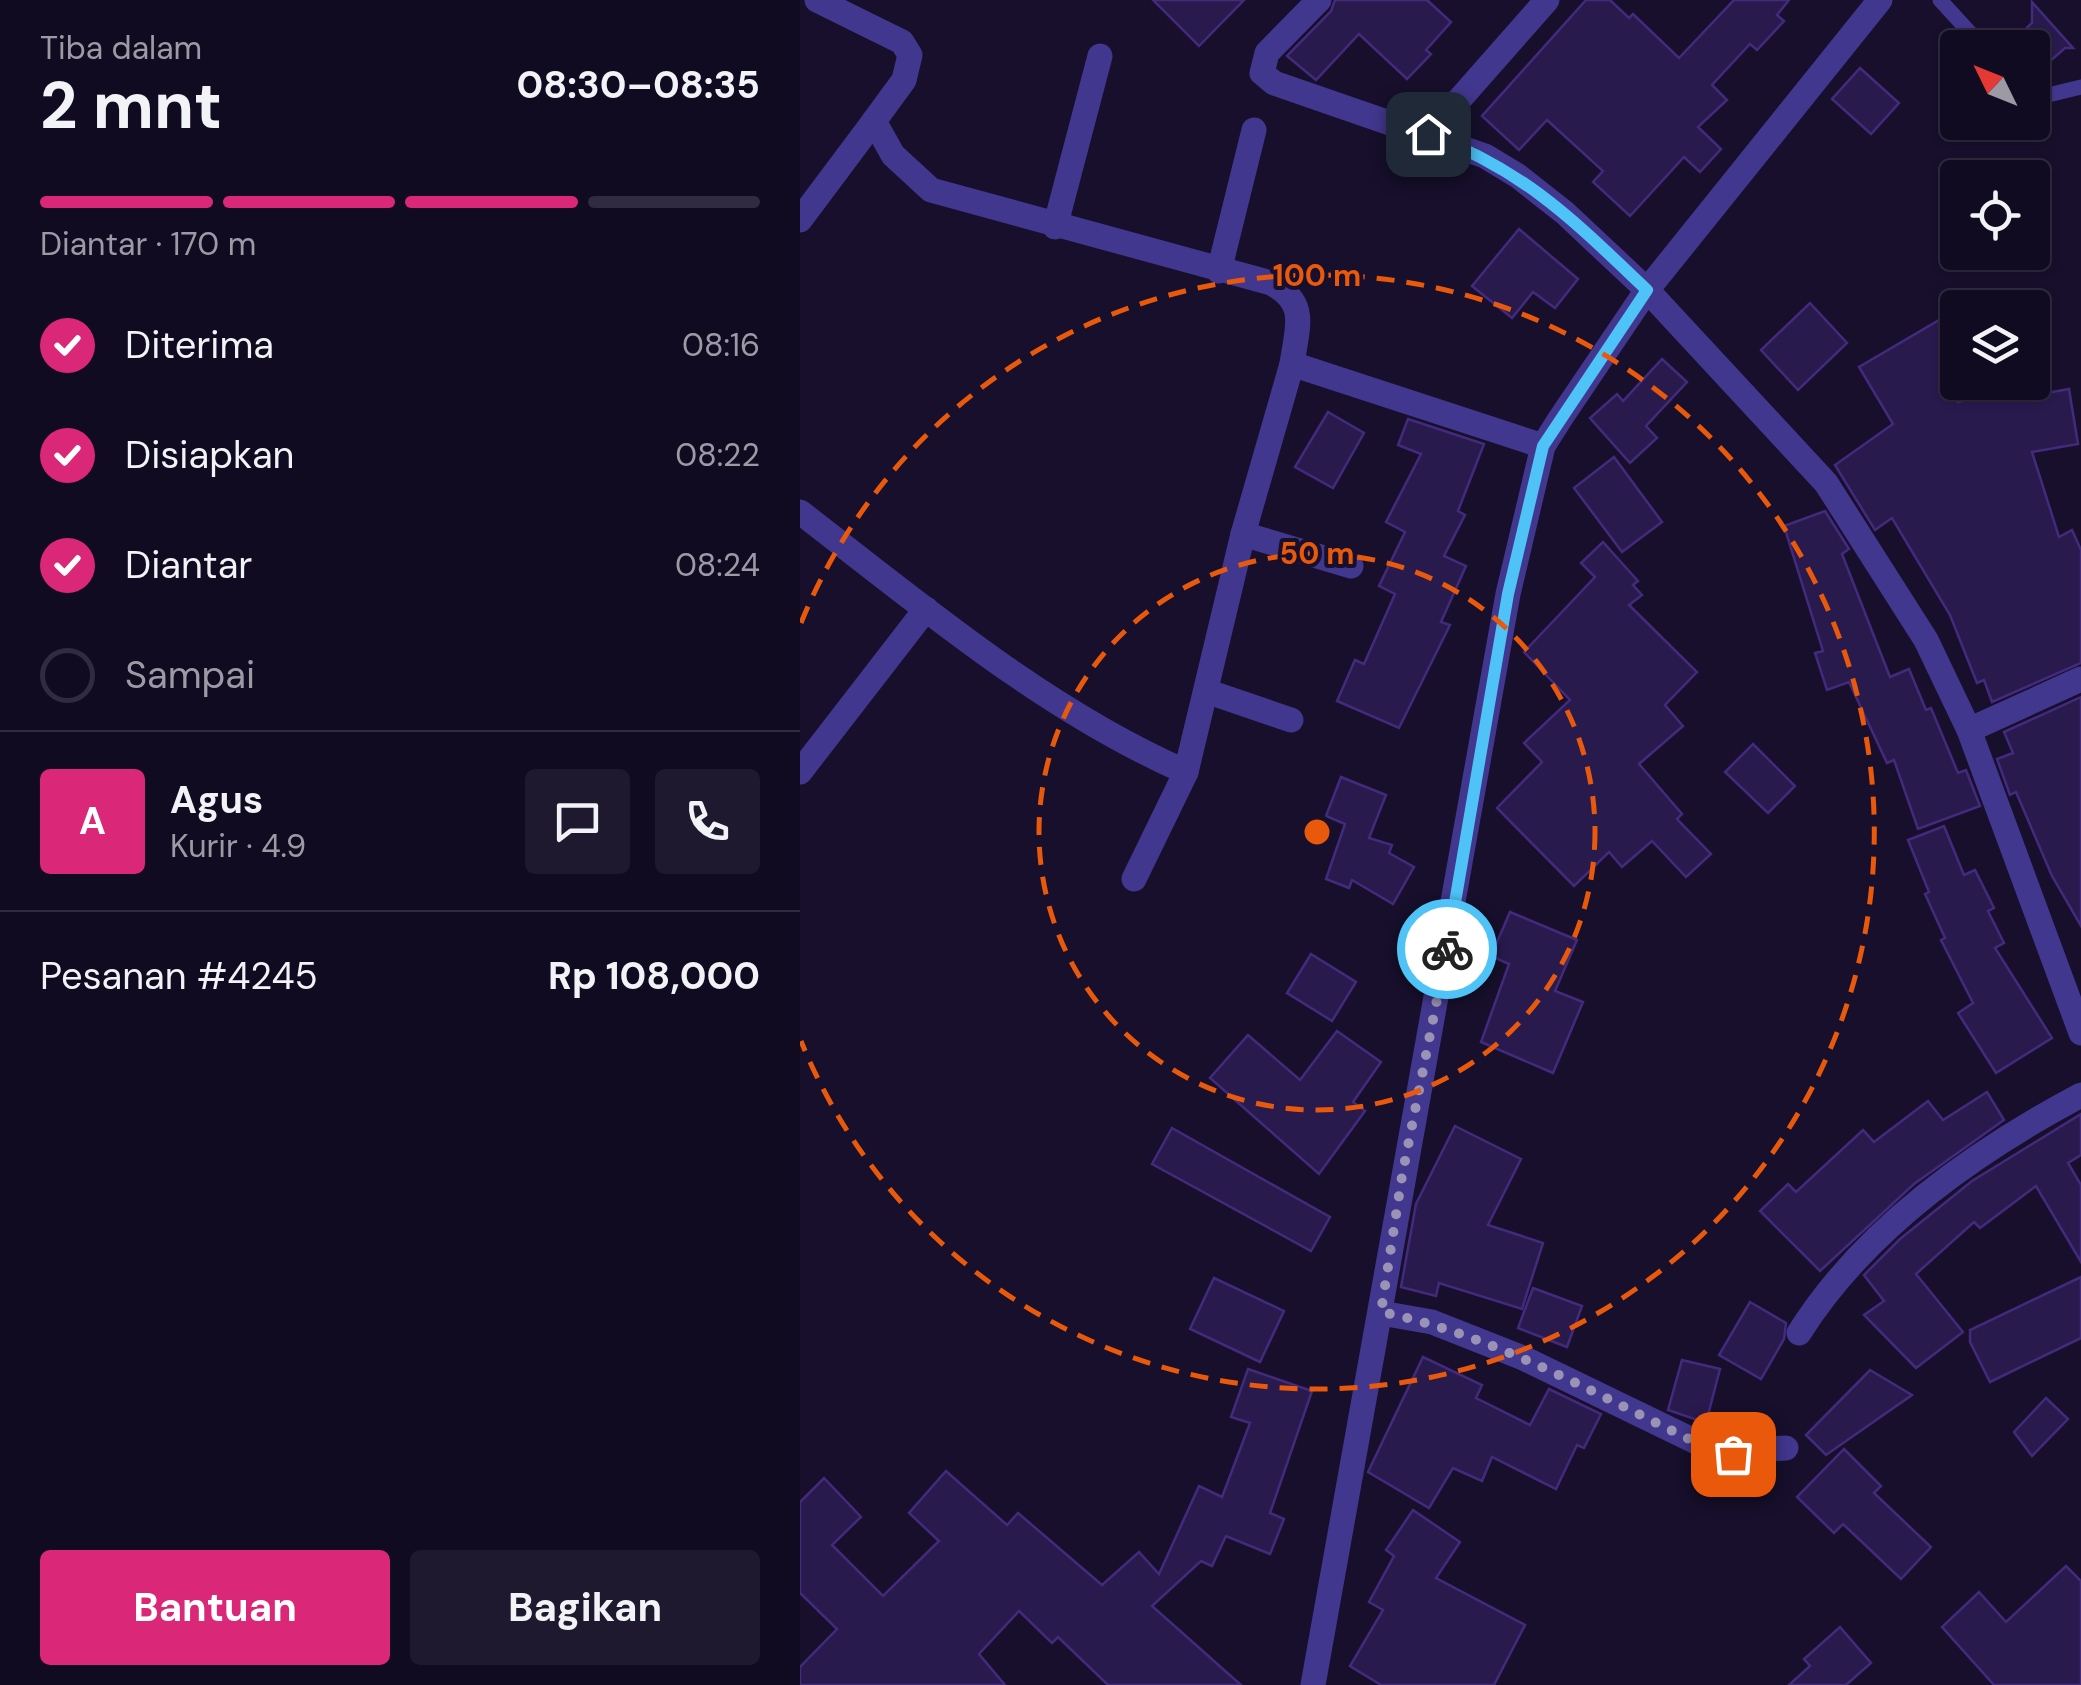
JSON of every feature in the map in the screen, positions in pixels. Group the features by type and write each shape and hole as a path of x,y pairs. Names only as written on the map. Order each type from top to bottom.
{"street":[{"path":"800,220 904,80 910,55 902,42 887,32 817,0"},
{"path":"1319,0 1267,53 1262,73 1274,82 1485,156 1518,176 1565,213 1647,290 1826,483 1926,640 1969,730 2081,1033"},
{"path":"1428,134 1547,0"},
{"path":"1314,1685 1508,594 1543,446 1647,290 1880,0"},
{"path":"1055,227 1100,56"},
{"path":"874,121 893,155 930,190 1271,284 1293,297 1298,320 1292,364 1243,534 1186,772 1134,879"},
{"path":"1219,271 1254,130"},
{"path":"1292,364 1543,446"},
{"path":"800,512 926,609 1095,728 1186,772"},
{"path":"1243,534 1352,566"},
{"path":"800,772 926,609"},
{"path":"1969,730 2081,679"},
{"path":"1206,691 1290,720"},
{"path":"1799,1333 1818,1304 1927,1192 2081,1094"},
{"path":"1381,1312 1432,1322 1523,1358 1716,1452 1786,1448"}],"lane":[{"path":"1940,0 1968,30"},
{"path":"2050,95 2081,87"}],"building":[{"path":"1153,0 1244,0 1199,46"},
{"path":"1335,0 1427,0 1451,22 1426,50 1431,54 1407,79 1359,34 1316,80 1287,56 1331,11"},
{"path":"1586,0 1610,0 1629,18 1633,14 1679,58 1734,0 1789,0 1777,15 1784,21 1757,50 1750,44 1712,85 1727,100 1698,127 1721,149 1700,172 1684,157 1630,216 1593,182 1603,171 1547,120 1519,150 1482,116"},
{"path":"2032,2 2073,48 2065,48 2050,61 2050,30 2024,30 2032,23"},
{"path":"1860,68 1899,103 1871,134 1832,99"},
{"path":"1519,229 1578,279 1555,308 1533,292 1512,318 1472,286"},
{"path":"1810,303 1847,343 1798,390 1761,350"},
{"path":"1940,320 1940,400 2050,400 2050,392 2069,389 2078,444 2032,452 2059,537 2072,530 2081,550 2081,663 1992,702 1984,680 1977,683 1950,615 1892,518 1875,530 1835,465 1893,424 1859,367"},
{"path":"1662,359 1687,382 1646,426 1657,438 1630,463 1590,418 1617,394 1623,401"},
{"path":"1328,412 1364,433 1333,488 1295,467"},
{"path":"1408,419 1484,444 1458,511 1465,515 1444,556 1466,566 1441,622 1450,625 1399,728 1337,701 1355,660 1364,664 1395,594 1379,586 1405,532 1386,522 1421,454 1398,445"},
{"path":"1614,457 1662,522 1622,552 1574,488"},
{"path":"1825,511 1849,549 1842,554 1890,677 1909,669 1926,710 1931,708 1958,773 1966,770 1980,806 1918,829 1894,760 1887,763 1849,682 1827,690 1815,653 1823,651 1784,526"},
{"path":"1603,542 1638,581 1633,585 1642,595 1629,605 1697,672 1665,705 1683,726 1639,764 1682,814 1677,819 1711,854 1686,877 1652,841 1622,867 1609,852 1574,886 1497,808 1542,762 1524,743 1570,700 1524,652 1595,577 1581,563"},
{"path":"2081,697 2081,926 2052,876 2016,792 2010,795 1997,759 2013,753 2004,732"},
{"path":"1753,744 1795,786 1768,813 1725,772"},
{"path":"1341,777 1386,795 1369,838 1392,845 1389,853 1414,867 1393,904 1352,880 1349,888 1326,879 1345,824 1326,816"},
{"path":"1944,826 1964,875 1975,870 1994,908 1988,911 2004,943 1995,948 2052,1038 1996,1073 1958,1013 1973,1003 1941,940 1945,938 1925,894 1929,892 1908,840"},
{"path":"1510,912 1577,940 1555,991 1583,1002 1553,1073 1481,1042 1509,964 1491,956"},
{"path":"1311,954 1356,982 1332,1021 1287,993"},
{"path":"1337,1031 1381,1062 1353,1102 1365,1111 1319,1174 1210,1078 1248,1035 1300,1080"},
{"path":"1987,1092 2004,1120 1914,1184 1820,1271 1760,1211 1788,1184 1796,1192 1863,1130 1874,1142 1928,1101 1943,1120"},
{"path":"2081,1114 2081,1155 2068,1163 2081,1185 2081,1262 2036,1186 1980,1228 1974,1222 1916,1274 1963,1332 1916,1368 1864,1315 1884,1301 1864,1275 1900,1239 1972,1181"},
{"path":"1455,1126 1521,1159 1488,1225 1543,1243 1522,1309 1439,1283 1436,1296 1401,1287 1416,1204"},
{"path":"1172,1128 1330,1217 1311,1251 1152,1164"},
{"path":"2081,1277 2081,1338 1990,1382 1970,1342 1970,1330"},
{"path":"1214,1278 1284,1311 1260,1362 1190,1329"},
{"path":"1533,1288 1582,1306 1567,1347 1518,1328"},
{"path":"1750,1302 1786,1323 1784,1339 1761,1379 1719,1355"},
{"path":"1423,1357 1482,1385 1476,1398 1530,1425 1549,1389 1601,1414 1584,1448 1577,1445 1556,1489 1492,1457 1482,1481 1453,1468 1429,1508 1368,1472"},
{"path":"1682,1360 1720,1369 1706,1423 1668,1410"},
{"path":"1248,1369 1312,1391 1270,1513 1284,1519 1270,1554 1226,1536 1212,1566 1201,1561 1152,1606 1241,1685 1108,1685 1058,1637 1052,1643 1019,1611 979,1654 1005,1685 800,1685 800,1667 837,1629 800,1593 800,1502 824,1478 861,1517 832,1545 883,1596 939,1541 909,1513 946,1471 1007,1525 1018,1513 1102,1585 1139,1552 1159,1574 1199,1486 1222,1497 1250,1423 1231,1417"},
{"path":"1870,1370 1912,1395 1826,1455 1806,1435"},
{"path":"2046,1398 2068,1419 2032,1456 2014,1432"},
{"path":"1844,1449 1881,1486 1874,1493 1931,1547 1901,1579 1843,1524 1834,1533 1797,1497"},
{"path":"1413,1510 1460,1542 1436,1578 1525,1625 1494,1685 1381,1685 1350,1666 1383,1610 1369,1602 1394,1556 1386,1550"},
{"path":"2066,1566 2081,1581 2081,1685 1994,1685 1942,1627 1979,1592 2006,1622"},
{"path":"1840,1627 1871,1663 1846,1685 1789,1685 1810,1666 1804,1659"}],"way so far":[{"path":"1447,949 1402,1176 1381,1312 1432,1322 1523,1358 1716,1452 1733,1454"}],"route":[{"path":"1428,134 1485,156 1518,176 1565,213 1647,290 1543,446 1508,594 1447,949"}]}
